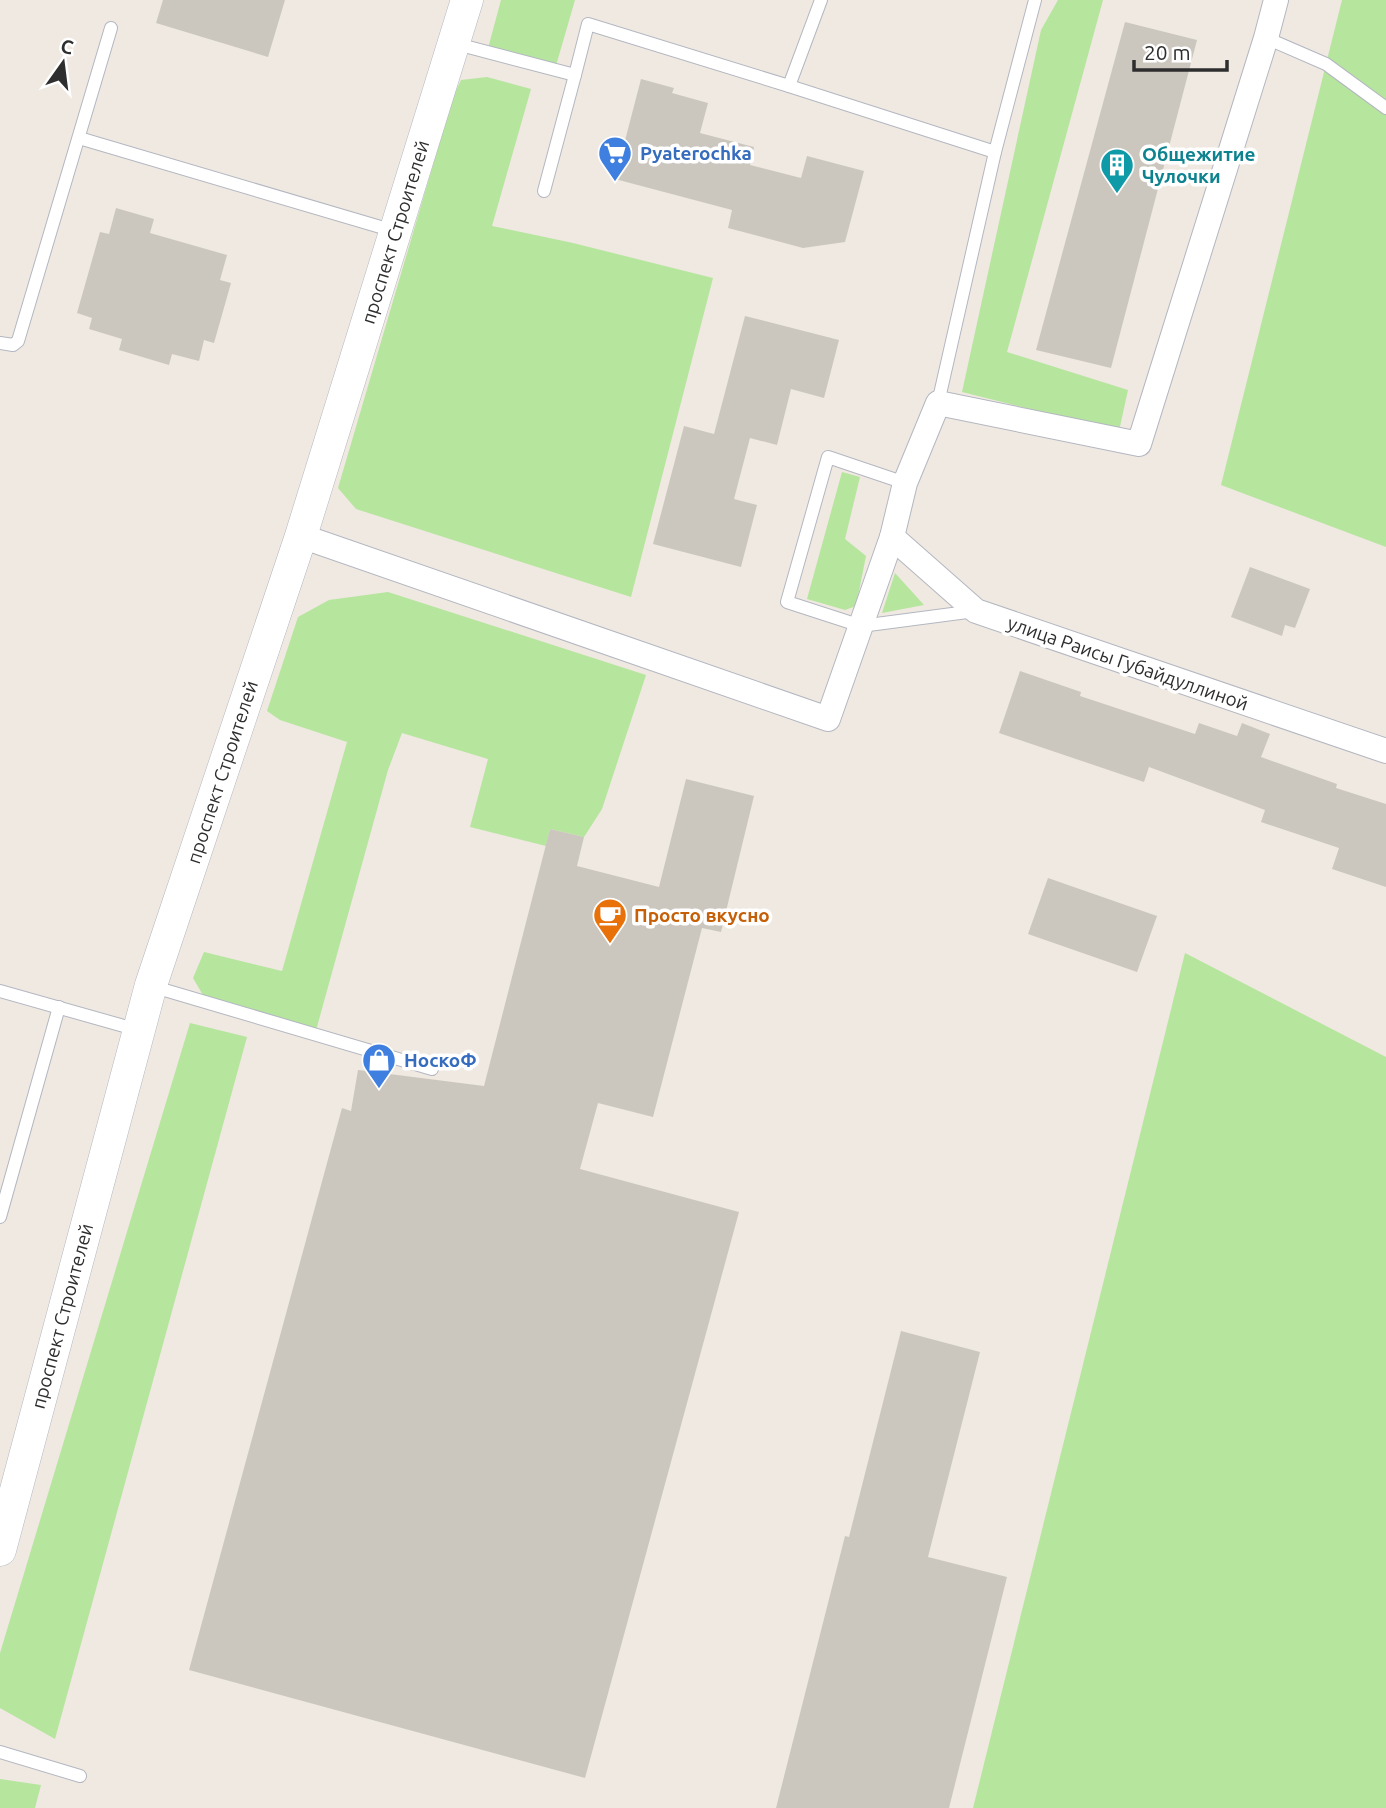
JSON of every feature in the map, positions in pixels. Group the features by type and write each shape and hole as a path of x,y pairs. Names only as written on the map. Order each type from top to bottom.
{"street":[{"name":"проспект Строителей","path":"0,1550 5,1508 150,985 300,536 467,0"},
{"path":"300,536 828,719 892,537 905,483 938,404 1139,444 1276,0"},
{"name":"улица Раисы Губайдуллиной","path":"892,537 976,611 1386,751"}],"lane":[{"path":"789,86 821,0"},
{"path":"938,404 995,152 1035,0"},
{"path":"544,191 588,24 995,152"},
{"path":"0,343 13,345 18,341 111,28"},
{"path":"1266,38 1326,64 1386,108"},
{"path":"453,43 575,75"},
{"path":"79,138 395,232"},
{"path":"905,483 828,457 787,602 861,626 976,611"},
{"path":"150,985 432,1069"},
{"path":"0,991 138,1030"},
{"path":"0,1217 59,1007"},
{"path":"0,1752 80,1776"}],"green space":[{"path":"501,0 575,0 555,69 487,52"},
{"path":"1058,0 1103,0 1007,352 1128,390 1119,431 962,392 1041,30"},
{"path":"1342,0 1386,0 1386,547 1221,485"},
{"path":"487,77 531,89 492,226 713,278 631,597 356,509 338,488 453,97 461,80"},
{"path":"842,472 860,477 845,539 866,556 856,606 845,610 807,599"},
{"path":"895,573 924,605 882,613"},
{"path":"388,592 646,675 602,809 584,837 550,829 546,846 470,827 488,759 402,733 388,770 315,1034 207,1002 193,978 204,952 282,971 347,742 280,720 267,711 298,617 329,600"},
{"path":"1185,953 1386,1057 1386,1808 973,1808"},
{"path":"190,1023 247,1037 55,1739 0,1708 0,1653"},
{"path":"0,1779 41,1785 35,1808 0,1808"}],"building":[{"path":"163,0 285,0 268,57 156,23"},
{"name":"Общежитие Чулочки","path":"1125,22 1197,40 1111,368 1036,350"},
{"path":"641,79 674,88 672,93 708,103 700,133 754,147 750,165 801,178 807,156 864,171 845,242 803,248 728,228 732,210 615,179"},
{"path":"116,208 154,219 150,233 227,255 220,280 231,283 214,343 204,340 199,361 172,354 169,365 119,350 122,339 89,329 92,318 77,313 100,232 109,234"},
{"path":"745,316 839,340 824,398 791,389 777,445 750,438 734,499 757,505 741,567 653,544 684,426 714,434"},
{"path":"1250,567 1310,589 1295,628 1285,625 1282,636 1231,617"},
{"path":"1020,671 1081,692 1080,696 1195,734 1199,723 1237,736 1242,723 1270,734 1261,757 1337,784 1336,788 1386,804 1386,887 1332,869 1339,848 1261,822 1265,810 1149,767 1144,782 999,733"},
{"path":"686,779 754,796 721,932 702,928 653,1117 598,1103 580,1169 739,1212 585,1778 189,1670 342,1108 351,1111 358,1070 484,1086 550,829 584,837 577,866 659,887"},
{"path":"1048,878 1157,916 1137,972 1028,934"},
{"path":"901,1331 980,1352 928,1557 1007,1577 949,1808 776,1808 845,1536 849,1537"}],"place":[{"name":"Pyaterochka","path":"615,183"},
{"name":"Общежитие Чулочки","path":"1117,195"},
{"name":"Просто вкусно","path":"610,945"},
{"name":"НоскоФ","path":"379,1090"}]}
